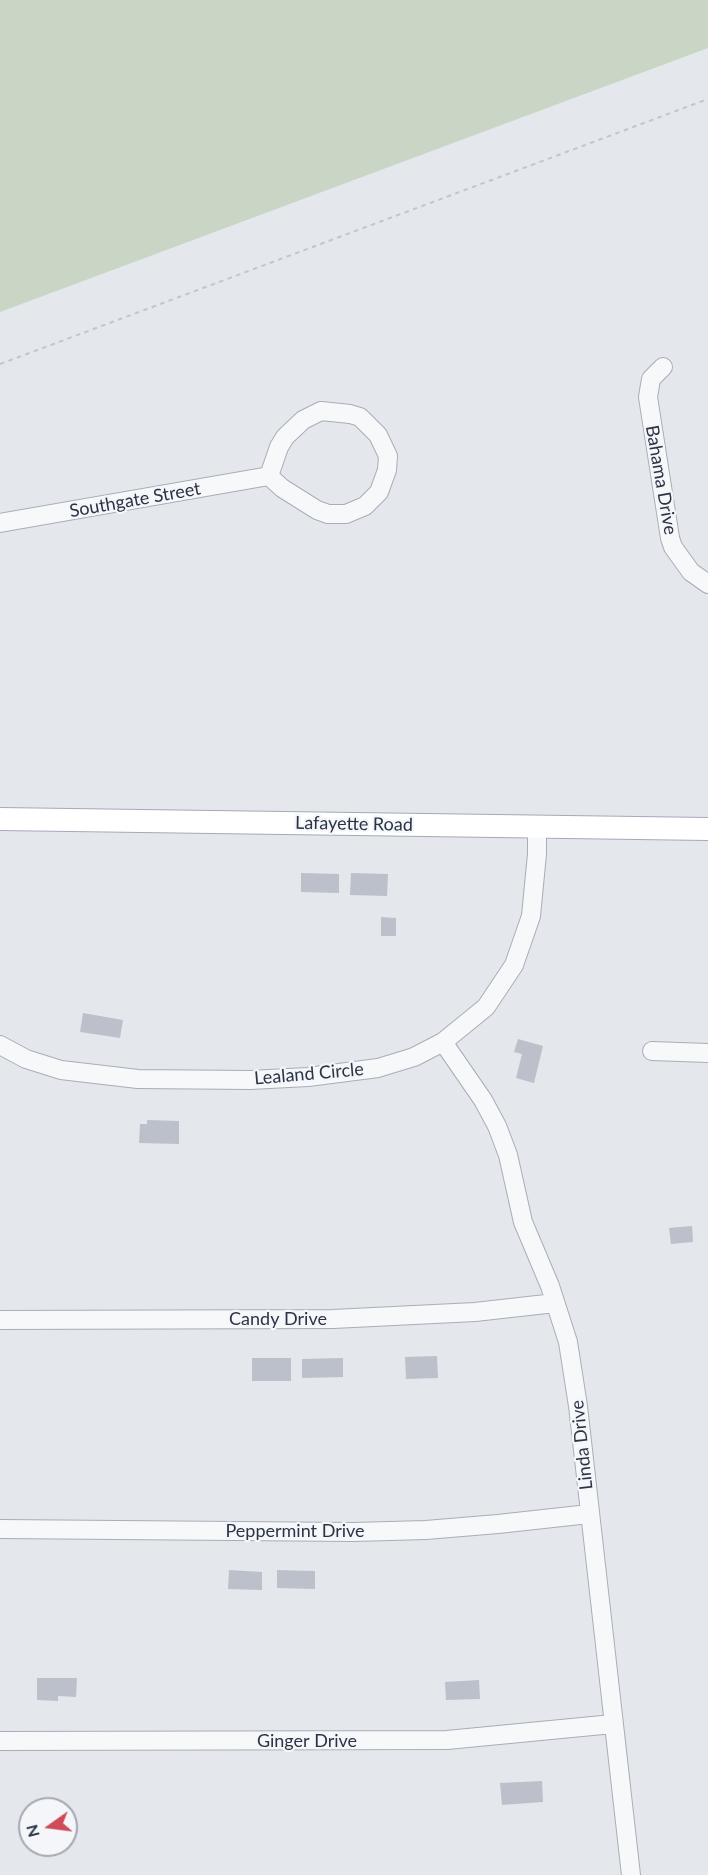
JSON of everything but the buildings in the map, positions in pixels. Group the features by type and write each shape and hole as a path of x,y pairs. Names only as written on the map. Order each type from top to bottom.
{"main road":[{"name":"Lafayette Road","path":"0,819 708,829"}],"street":[{"name":"Bahama Drive","path":"663,367 651,379 648,397 670,538 691,572 708,584"},
{"path":"321,411 360,417 378,435 387,456 384,481 373,500 354,512 339,515 317,510 282,488 269,476 285,437 303,420 321,411"},
{"name":"Southgate Street","path":"0,523 269,476"},
{"name":"Lealand Circle","path":"0,1045 26,1059 61,1070 138,1079 220,1081 347,1073 378,1068 414,1057 443,1042 486,1007 514,965 531,916 537,854 537,827"},
{"name":"Linda Drive","path":"443,1042 483,1100 497,1126 508,1155 523,1222 550,1286 568,1342 631,1875"},
{"path":"652,1052 708,1053"},
{"name":"Candy Drive","path":"0,1320 333,1319 476,1312 555,1303"},
{"name":"Peppermint Drive","path":"0,1529 363,1531 498,1524 589,1514"},
{"name":"Ginger Drive","path":"0,1741 447,1740 613,1724"}],"path":[{"path":"0,364 708,99"}],"green space":[{"path":"0,0 708,0 708,48 0,312"}]}
